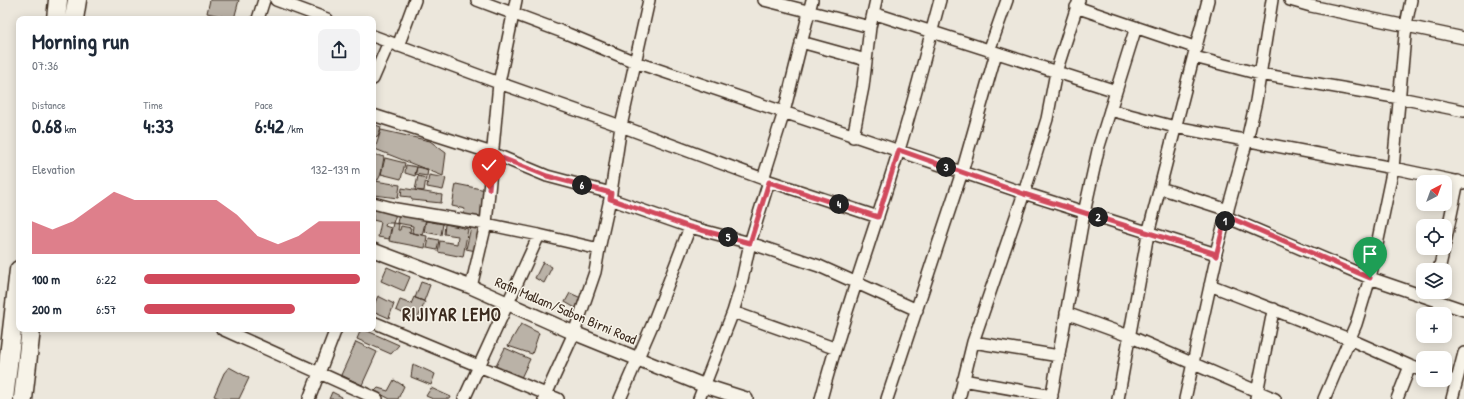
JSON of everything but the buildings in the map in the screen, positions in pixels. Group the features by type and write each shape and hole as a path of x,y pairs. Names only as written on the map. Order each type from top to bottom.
{"highway":[{"path":"56,16 58,0"},
{"path":"74,16 77,0"},
{"path":"4,399 3,376 16,290"},
{"path":"23,399 30,332"}],"street":[{"path":"259,16 264,0"},
{"path":"276,0 319,16"},
{"path":"376,74 415,0"},
{"path":"477,0 568,34 635,62 853,137 899,150 1024,194 1148,234 1213,253 1216,256"},
{"path":"471,287 486,224 499,83 516,0"},
{"path":"546,396 574,333 595,272 611,196 621,126 649,0"},
{"path":"764,0 870,27"},
{"path":"700,399 733,312 740,289 750,243 812,0"},
{"path":"853,137 863,87 870,27 876,0"},
{"path":"821,399 834,348 899,150 940,0"},
{"path":"887,399 962,172 1007,0"},
{"path":"1118,399 1148,234 1208,0"},
{"path":"1185,399 1216,256 1247,140 1272,0"},
{"path":"1290,0 1312,3 1464,38"},
{"path":"1324,399 1356,324 1370,278 1393,168 1406,25 1411,0"},
{"path":"959,399 973,342 1024,194 1047,119 1056,72 1078,4 1195,53 1260,74 1400,98 1464,112"},
{"path":"873,13 1116,91"},
{"path":"963,380 1052,398 1084,213 1099,146 1136,27"},
{"path":"376,37 766,180 878,217"},
{"path":"801,42 866,60"},
{"path":"1110,110 1175,127 1461,182 1451,219"},
{"path":"376,116 492,154 547,176 611,196 690,227 750,243 819,266 917,310"},
{"path":"1160,188 1227,213 1370,278 1416,291"},
{"path":"376,204 396,209 486,224 599,249"},
{"path":"620,399 638,358 690,227"},
{"path":"464,399 539,235"},
{"name":"Rafin Mallam/Sabon Birni Road","path":"376,251 471,287 574,333 705,386 746,399"},
{"path":"1210,285 1349,339 1416,368"},
{"path":"1440,299 1464,310"},
{"path":"1256,395 1274,309"},
{"path":"733,312 834,348"},
{"path":"1066,313 1129,336 1193,363 1256,395 1275,399"},
{"path":"376,323 546,396 558,399"},
{"path":"229,332 377,399"},
{"path":"309,399 335,332"},
{"path":"973,342 1059,356"},
{"path":"1452,399 1464,353"},
{"path":"1397,399 1410,366"},
{"path":"1452,381 1456,382"}],"district":[{"name":"RIJIYAR LEMO","path":"452,314"}],"route":[{"path":"489,189 492,154 547,176 611,193 610,199 690,227 750,243 769,182 878,217 899,150 1024,194 1148,234 1213,253 1216,256 1226,216 1370,278"}]}
